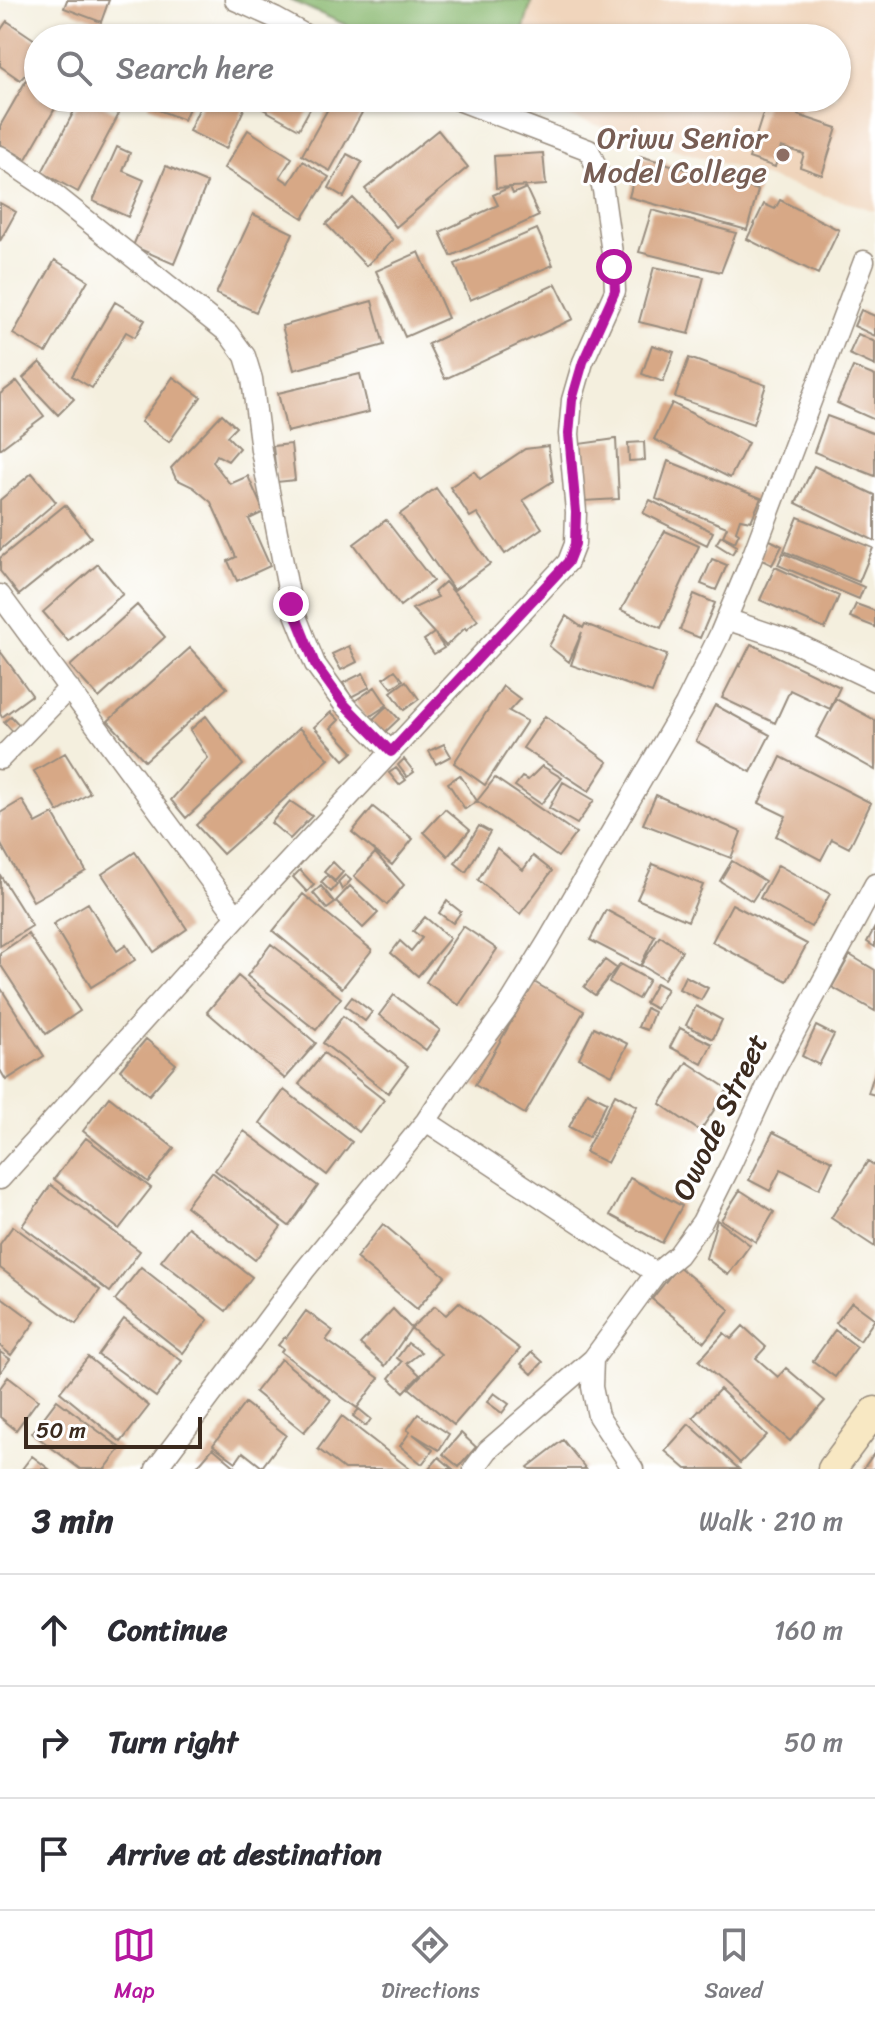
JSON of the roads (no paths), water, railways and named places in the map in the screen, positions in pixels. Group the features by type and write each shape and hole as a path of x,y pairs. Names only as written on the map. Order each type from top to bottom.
{"main road":[{"path":"832,1469 875,1411"}],"street":[{"path":"235,0 286,24"},
{"path":"0,1179 237,917 568,562 575,544 576,512 569,434 572,400 583,362 615,291 603,190 589,150 490,112"},
{"path":"0,156 40,183 228,333 245,356 252,379 261,450 291,604 315,664 343,703 391,752"},
{"path":"156,1469 304,1271 426,1121 505,1011 541,952 685,705 726,619 864,261"},
{"path":"0,595 237,917"},
{"path":"726,619 791,641 875,681"},
{"path":"0,759 69,688"},
{"name":"Owode Street","path":"474,1469 488,1450 593,1359 656,1273 678,1255 702,1222 773,1073 875,884"},
{"path":"426,1121 656,1273"},
{"path":"593,1359 592,1387 598,1416 633,1469"}],"place":[{"name":"Oriwu Senior Model College","path":"783,155"}]}
